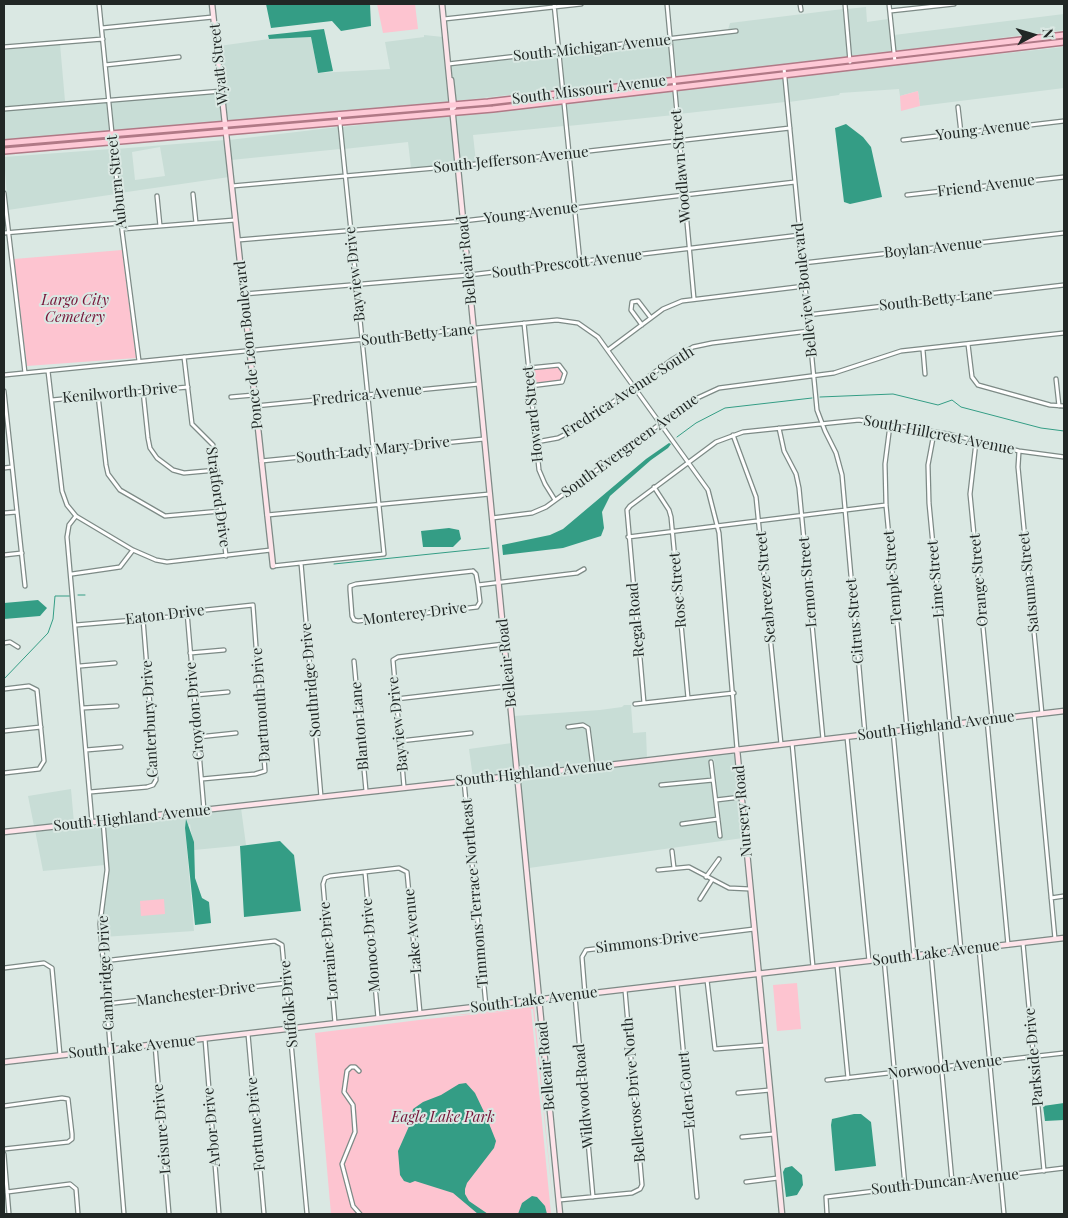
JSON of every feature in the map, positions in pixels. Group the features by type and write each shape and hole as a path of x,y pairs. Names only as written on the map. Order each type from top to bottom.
{"main road":[{"name":"South Missouri Avenue","path":"4,143 452,105 1064,35"},
{"name":"South Missouri Avenue","path":"4,151 564,101 1064,42"}],"street":[{"name":"Auburn Street","path":"99,4 112,141 139,361"},
{"name":"Wyatt Street","path":"212,4 226,124"},
{"name":"Belleair Road","path":"442,4 560,1214"},
{"path":"444,19 554,5 581,4"},
{"name":"Woodlawn Street","path":"667,4 694,299"},
{"path":"800,4 801,10"},
{"path":"845,4 851,67"},
{"path":"889,4 895,62"},
{"path":"890,11 954,4"},
{"path":"554,5 580,262"},
{"path":"102,28 214,17"},
{"name":"South Michigan Avenue","path":"448,64 736,31"},
{"path":"4,47 103,39"},
{"path":"105,65 179,58"},
{"name":"Belleview Boulevard","path":"784,68 814,376 821,423 841,465 844,508"},
{"path":"4,109 222,90"},
{"path":"958,107 960,133"},
{"name":"Bayview Drive","path":"301,563 384,554 339,114"},
{"name":"Young Avenue","path":"903,140 1064,121"},
{"name":"Ponce de Leon Boulevard","path":"226,124 273,566"},
{"name":"South Jefferson Avenue","path":"232,186 458,166 790,128"},
{"name":"Friend Avenue","path":"907,195 1064,177"},
{"name":"Young Avenue","path":"238,240 463,221 795,182"},
{"path":"4,193 25,373"},
{"path":"193,194 196,223"},
{"path":"157,196 160,226"},
{"path":"122,229 235,220"},
{"path":"4,233 122,222"},
{"name":"Boylan Avenue","path":"803,262 1064,233"},
{"name":"South Prescott Avenue","path":"244,294 469,275 800,235"},
{"name":"South Betty Lane","path":"808,314 1064,285"},
{"path":"608,350 673,304 694,299 805,286"},
{"path":"642,325 631,310 632,302 640,303 651,318"},
{"name":"South Betty Lane","path":"4,375 558,320 578,322 592,331 634,387"},
{"name":"Howard Street","path":"524,323 541,476 556,500"},
{"name":"Fredrica Avenue South","path":"536,442 558,438 574,430 673,358 693,347 809,331"},
{"name":"South Evergreen Avenue","path":"492,518 532,513 556,500 701,394 718,388 814,376 853,368 888,354 1064,333"},
{"path":"968,344 972,377 978,385 1064,406"},
{"path":"923,350 925,374"},
{"name":"Stratford Drive","path":"184,358 192,424 212,442 217,470 226,556"},
{"path":"529,368 559,365 565,373 562,382 530,386"},
{"path":"48,370 62,491 67,505 76,516 148,558 167,562 271,550"},
{"path":"1056,379 1059,406"},
{"name":"Fredrica Avenue","path":"256,406 480,384"},
{"name":"Kenilworth Drive","path":"52,400 188,387"},
{"name":"Nursery Road","path":"634,387 708,490 718,525 734,693 741,797 782,1214"},
{"path":"4,391 6,423 26,586"},
{"path":"143,391 150,448 157,458 172,470 184,473 217,470"},
{"path":"98,395 106,466 110,479 120,490 165,516 221,512"},
{"path":"232,398 254,395"},
{"name":"South Hillcrest Avenue","path":"628,537 626,515 630,506 716,442 733,435 821,423 859,420 934,433 1019,451 1064,457"},
{"name":"Temple Street","path":"890,425 886,457 886,505 907,729"},
{"name":"Lemon Street","path":"779,428 784,451 796,474 802,515 823,739"},
{"name":"Lime Street","path":"934,433 928,465 929,503 950,724"},
{"name":"Seabreeze Street","path":"733,435 751,482 759,520 781,744"},
{"name":"South Lady Mary Drive","path":"261,461 485,439"},
{"name":"Orange Street","path":"976,442 970,494 1008,945"},
{"name":"Satsuma Street","path":"1019,451 1018,467 1042,714"},
{"path":"4,468 12,467"},
{"name":"Rose Street","path":"654,488 669,510 688,698"},
{"path":"267,516 490,494"},
{"path":"628,537 844,508 886,505"},
{"name":"Citrus Street","path":"844,508 865,734"},
{"path":"4,513 17,512"},
{"path":"76,516 68,531 92,822"},
{"name":"Regal Road","path":"628,537 644,703"},
{"path":"72,574 114,569 124,563 133,550"},
{"path":"4,554 22,553"},
{"path":"273,566 301,563"},
{"name":"Southridge Drive","path":"301,563 321,797"},
{"name":"Monterey Drive","path":"478,585 577,573 584,569"},
{"name":"Monterey Drive","path":"470,571 476,574 478,585 480,603 474,607 358,621 354,620 352,616 350,586 356,584 470,571"},
{"name":"Eaton Drive","path":"76,624 168,617 187,612 254,605"},
{"name":"Dartmouth Drive","path":"202,779 255,774 265,770 254,605"},
{"name":"Croydon Drive","path":"187,612 204,810"},
{"name":"Canterbury Drive","path":"90,792 147,787 153,785 156,780 143,619"},
{"path":"4,643 10,642 18,647"},
{"name":"Bayview Drive","path":"404,787 393,660 398,656 505,644"},
{"path":"190,653 224,650"},
{"name":"Blanton Lane","path":"354,661 366,792"},
{"path":"80,666 115,663"},
{"path":"396,699 509,686"},
{"path":"4,688 35,687 38,693 44,761 41,767 4,773"},
{"path":"195,695 228,692"},
{"path":"636,704 734,693"},
{"path":"83,708 117,706"},
{"name":"South Highland Avenue","path":"4,832 592,767 1064,711"},
{"path":"1034,714 1055,939"},
{"path":"568,726 583,725 588,728 592,767"},
{"path":"940,725 961,950"},
{"path":"4,731 41,727"},
{"path":"893,730 914,955"},
{"path":"198,737 236,733"},
{"path":"400,741 471,734"},
{"path":"847,736 869,961"},
{"path":"792,742 813,968"},
{"path":"86,750 121,747"},
{"path":"712,762 720,836"},
{"path":"662,785 713,780"},
{"name":"Timmons Terrace Northeast","path":"464,781 486,1006"},
{"path":"716,800 741,797"},
{"path":"682,824 718,820"},
{"name":"Cambridge Drive","path":"104,821 107,870 100,924 124,1214"},
{"path":"672,851 674,868"},
{"path":"706,877 719,859"},
{"path":"658,870 689,867 712,880 734,889 750,889"},
{"name":"Lake Avenue","path":"325,878 398,868 407,872 420,1014"},
{"name":"Monoco Drive","path":"365,872 378,1018"},
{"name":"Lorraine Drive","path":"325,878 323,884 336,1023"},
{"path":"700,899 712,880"},
{"path":"1052,898 1064,896"},
{"name":"Simmons Drive","path":"586,994 582,957 586,950 754,929"},
{"name":"South Lake Avenue","path":"4,1062 1064,938"},
{"name":"Suffolk Drive","path":"103,961 279,942 284,948 307,1214"},
{"name":"Parkside Drive","path":"1023,943 1044,1171"},
{"path":"979,948 1004,1214"},
{"path":"931,954 952,1181"},
{"path":"884,959 906,1186"},
{"path":"4,968 44,963 52,968 60,1055"},
{"path":"838,965 848,1078"},
{"path":"707,980 715,1049 766,1045"},
{"name":"Manchester Drive","path":"106,1004 286,983"},
{"name":"Eden Court","path":"677,984 697,1197"},
{"name":"Bellerose Drive North","path":"593,1196 632,1193 640,1189 642,1179 625,990"},
{"name":"Wildwood Road","path":"574,996 593,1196"},
{"name":"Fortune Drive","path":"248,1034 264,1214"},
{"name":"Arbor Drive","path":"205,1039 220,1214"},
{"name":"Leisure Drive","path":"155,1045 170,1214"},
{"name":"Norwood Avenue","path":"826,1080 1064,1053"},
{"path":"359,1071 353,1067 346,1071 344,1092 353,1106 355,1132 342,1164 353,1206 360,1214"},
{"path":"738,1093 770,1090"},
{"path":"4,1106 62,1098 68,1099 72,1139 68,1142 4,1149"},
{"path":"742,1137 774,1134"},
{"path":"4,1154 9,1214"},
{"name":"South Duncan Avenue","path":"828,1214 826,1197 1064,1168"},
{"path":"746,1182 778,1178"},
{"path":"7,1192 70,1184 76,1189 78,1214"},
{"path":"559,1200 593,1196"}],"shaded area":[{"path":"266,4 370,4 371,26 341,31 332,21 271,28"},
{"path":"866,7 867,22 888,19 891,52 852,57 847,9"},
{"path":"843,9 848,57 677,76 673,41 738,33 737,29 728,30 730,23"},
{"path":"1064,14 1064,30 896,51 894,35"},
{"path":"324,29 333,71 318,73 311,37 269,39 268,35"},
{"path":"424,35 443,37 448,102 228,121 219,46 269,39 311,37 318,73 390,69 385,42 424,37"},
{"path":"669,41 673,77 565,89 562,53"},
{"path":"60,44 65,101 4,107 4,50"},
{"path":"1064,47 1064,88 920,106 918,91 900,96 899,89 840,93 839,95 789,102 787,77"},
{"path":"558,54 561,89 456,101 450,66"},
{"path":"783,77 785,102 679,114 676,90"},
{"path":"672,90 674,115 568,126 566,103"},
{"path":"220,93 223,121 114,131 111,101"},
{"path":"106,102 109,131 4,141 4,111"},
{"path":"562,103 564,126 473,135 476,162 460,164 455,114"},
{"path":"451,115 456,165 411,168 408,142 344,149 342,127"},
{"path":"846,124 863,137 871,147 882,197 850,204 844,202 835,128"},
{"path":"338,127 340,149 231,160 229,140"},
{"path":"225,140 229,177 120,193 116,149","holes":["160,147 165,176 135,180 132,152"]},
{"path":"111,149 116,194 8,210 4,157"},
{"path":"669,443 671,444 668,448 651,460 610,496 602,512 604,528 601,536 563,548 503,555 502,545 550,535 563,529 646,459"},
{"path":"449,528 459,530 461,539 453,547 423,547 421,531"},
{"path":"38,600 47,608 40,616 4,619 4,603"},
{"path":"624,705 631,705 633,733 646,732 647,759 594,765 591,731 588,725 583,723 566,725 566,729 583,727 586,729 590,765 520,773 514,716 600,710 622,707"},
{"path":"512,743 515,773 473,778 469,749"},
{"path":"735,753 739,796 718,798 714,759 710,760 712,778 659,784 660,787 712,782 716,818 680,822 680,826 716,822 718,836 722,835 719,802 739,799 743,838 529,868 520,777"},
{"path":"71,789 74,823 34,826 28,796"},
{"path":"241,808 246,845 194,850 190,824 185,828 194,931 103,937 103,912 109,870 106,823"},
{"path":"186,819 194,842 195,878 202,898 209,902 211,923 195,925 185,828"},
{"path":"102,823 105,865 43,871 35,830"},
{"path":"280,841 294,855 301,911 244,917 240,846"},
{"path":"466,1083 475,1093 496,1141 494,1148 467,1183 465,1189 465,1194 469,1201 488,1214 478,1214 453,1193 415,1181 410,1183 404,1181 400,1175 398,1151 410,1124 413,1109 459,1084"},
{"path":"1064,1103 1064,1120 1045,1121 1043,1106"},
{"path":"861,1114 871,1122 876,1166 835,1171 832,1119"},
{"path":"792,1166 802,1175 803,1185 797,1195 786,1197 783,1172 785,1168"},
{"path":"532,1196 537,1197 545,1206 547,1214 518,1214 522,1203"}],"green space":[{"path":"377,4 415,4 418,29 383,33"},
{"path":"918,91 920,106 901,111 900,96"},
{"name":"Largo City Cemetery","path":"122,250 136,358 27,366 14,259"},
{"path":"557,367 564,374 561,380 532,382 532,369"},
{"path":"164,899 165,914 141,916 140,901"},
{"path":"797,983 801,1029 777,1031 773,985"},
{"path":"534,1006 554,1214 533,1009 438,1017"},
{"name":"Eagle Lake Park","path":"531,1009 551,1214 331,1214 315,1033 427,1019"}],"waterway":[{"path":"820,397 893,394 938,405 952,400 961,407 1041,428 1064,431"},
{"path":"677,437 696,423 725,408 812,398"},
{"path":"334,564 489,548"},
{"path":"78,595 85,595"},
{"path":"4,679 48,633 53,619 55,596 71,596"}]}
